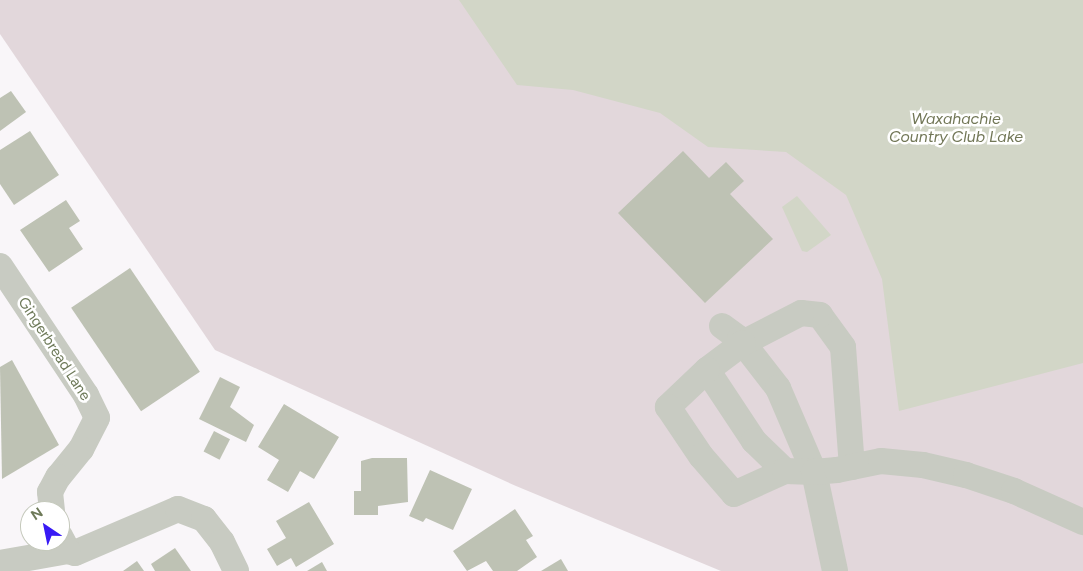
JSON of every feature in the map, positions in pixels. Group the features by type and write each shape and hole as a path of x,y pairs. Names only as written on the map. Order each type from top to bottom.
{"street":[{"name":"Gingerbread Lane","path":"0,266 86,395 97,418 82,449 58,477 50,492 51,501"},
{"path":"852,466 843,347 820,315 801,313 743,343 707,370 668,407 701,456 734,494 785,471 814,472 852,466 881,461 924,465 1014,491 1083,522"},
{"path":"722,326 743,343 778,388 814,472 836,571"},
{"path":"707,370 754,441 785,471"},
{"path":"70,549 75,553 178,509 204,519 222,542 236,571"},
{"path":"0,563 40,551"}],"shaded area":[{"path":"0,0 1083,0 1083,571 721,571 516,486 215,350 0,34"}],"water":[{"name":"Waxahachie Country Club Lake","path":"459,0 1083,0 1083,363 899,411 882,279 846,195 786,152 708,147 660,113 573,90 517,85"},
{"path":"797,196 831,235 807,252 802,251 782,207"}],"building":[{"path":"11,91 26,112 0,131 0,98"},
{"path":"30,131 59,175 14,205 0,184 0,150"},
{"path":"683,151 709,178 726,162 744,181 730,194 773,239 705,303 618,213"},
{"path":"66,200 80,221 69,228 83,249 49,272 20,230"},
{"path":"130,268 200,372 141,411 71,308"},
{"path":"12,360 59,445 2,479 0,367"},
{"path":"220,377 240,387 230,407 254,425 246,442 199,419"},
{"path":"284,404 339,437 314,479 300,471 288,492 267,480 279,460 258,447"},
{"path":"214,431 230,439 220,460 204,451"},
{"path":"372,458 407,458 408,502 378,506 378,515 354,515 354,491 361,491 361,461"},
{"path":"430,470 472,489 453,530 426,518 423,522 409,516"},
{"path":"309,502 334,544 296,567 291,558 277,566 267,549 286,538 276,521"},
{"path":"515,509 533,536 526,540 537,557 517,571 493,571 486,561 467,571 453,551"},
{"path":"175,548 191,571 155,571 151,564"},
{"path":"561,559 568,571 541,571"},
{"path":"137,561 144,571 123,571"},
{"path":"322,562 327,571 307,571"}]}
